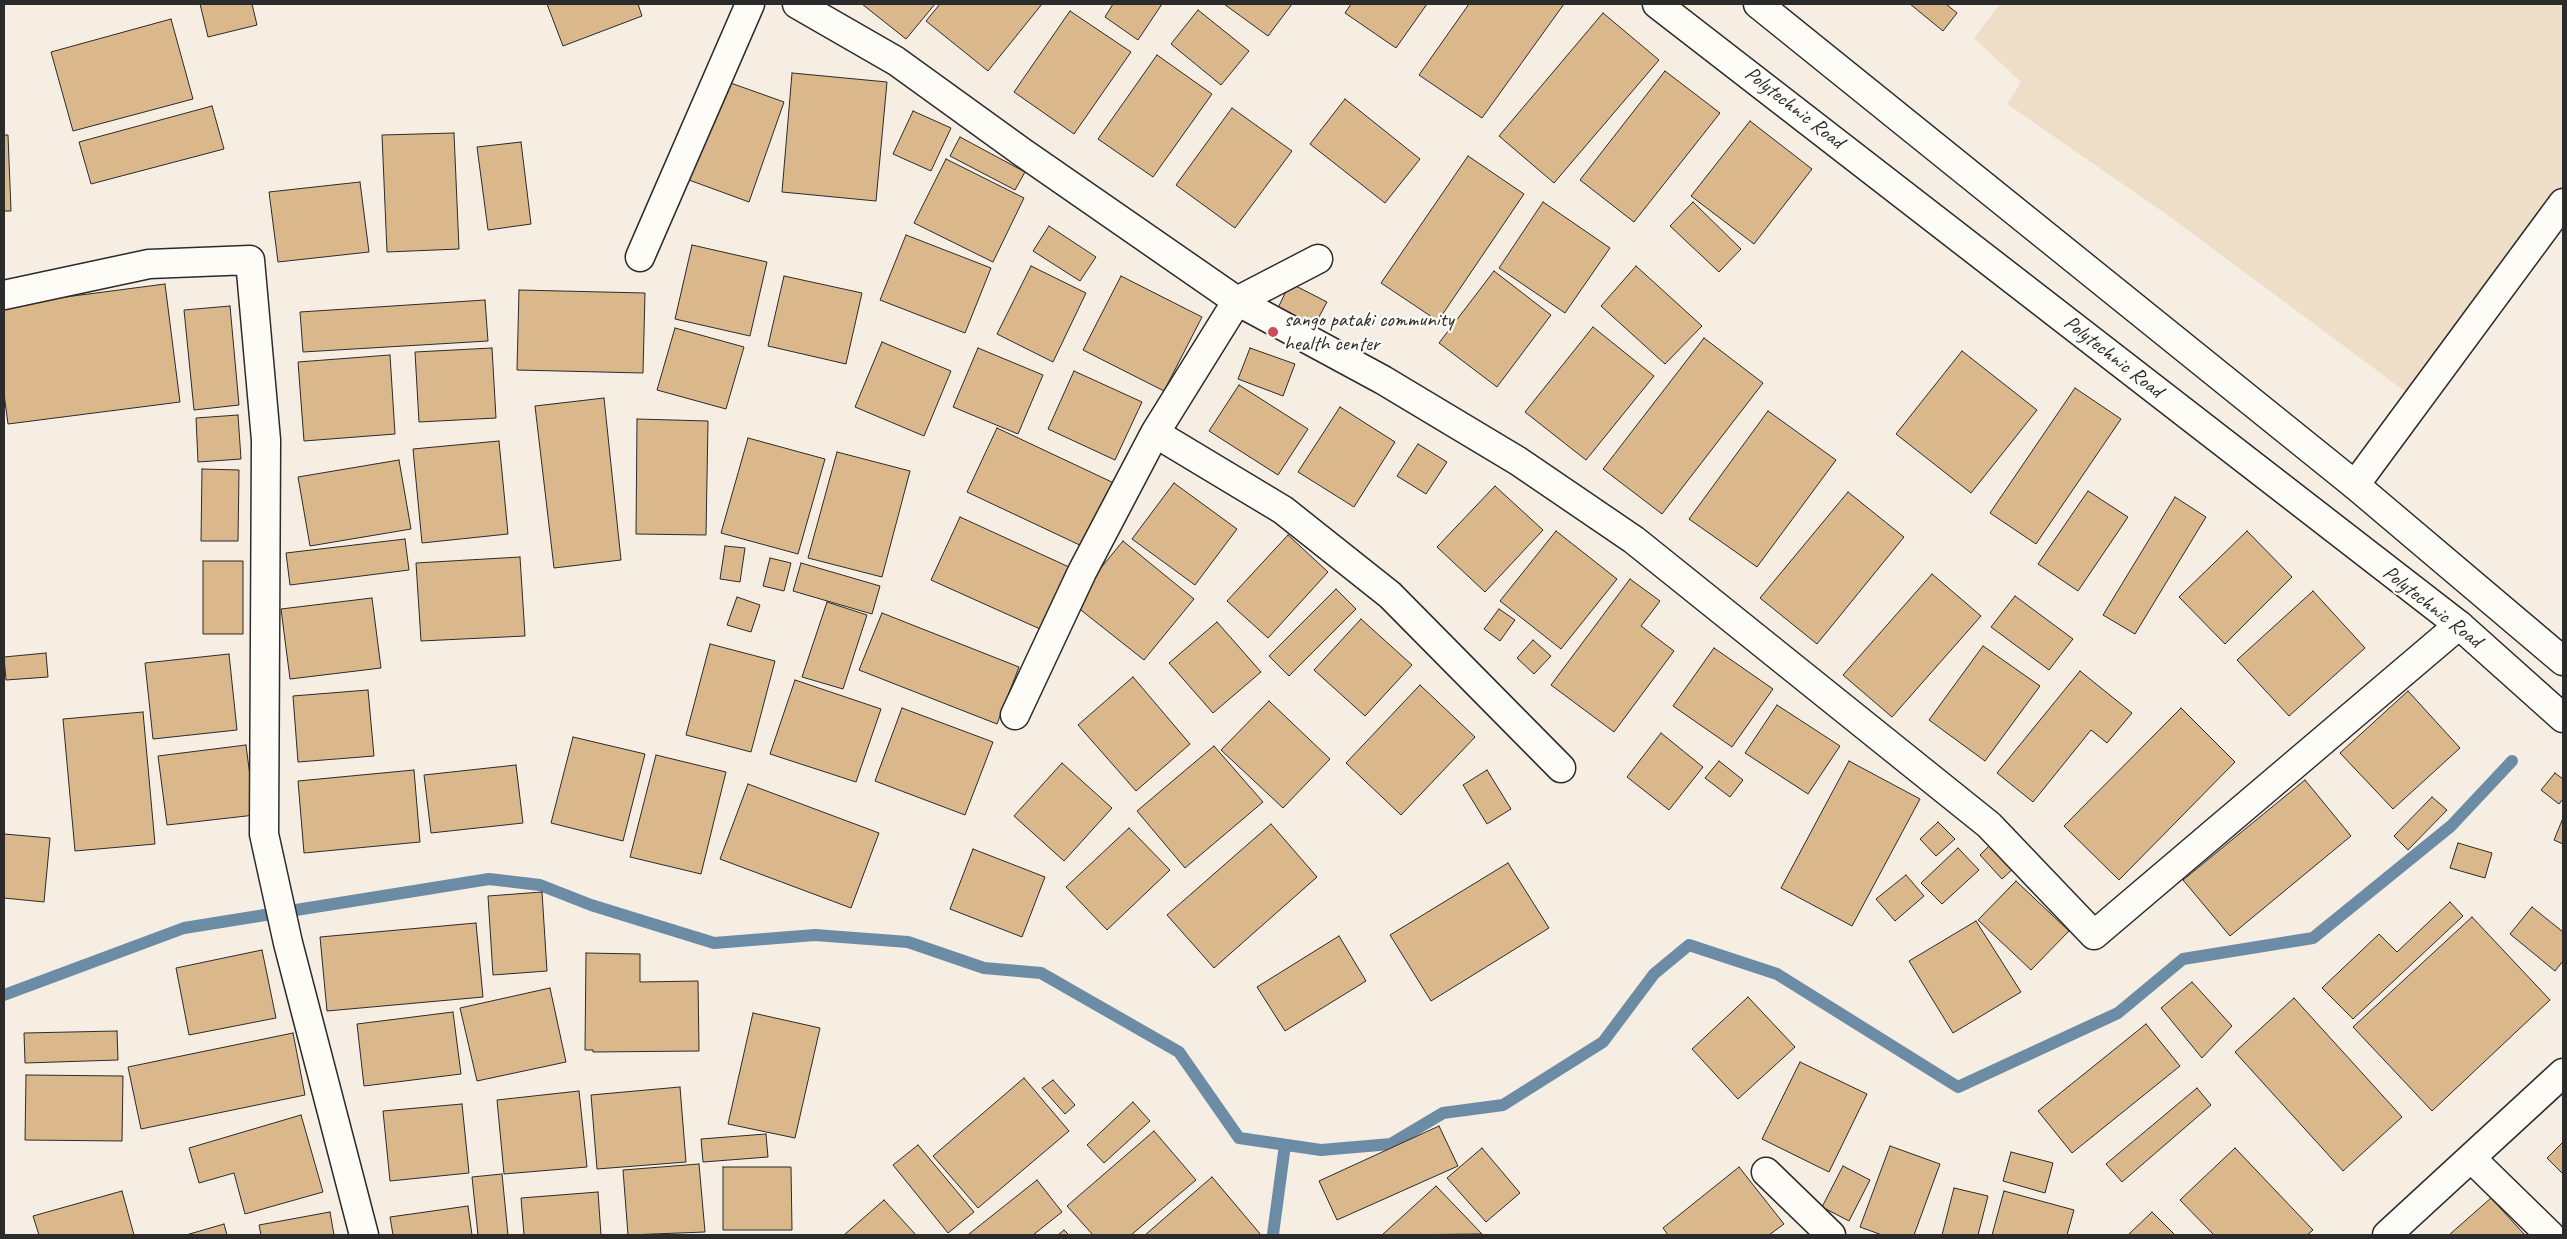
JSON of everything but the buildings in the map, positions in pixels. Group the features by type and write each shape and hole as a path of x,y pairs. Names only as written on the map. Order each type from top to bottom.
{"street":[{"path":"640,257 750,4"},
{"path":"797,4 896,61 1022,152 1237,301 1382,380 1518,461 1634,540 1989,825 2094,935 2459,624"},
{"name":"Polytechnic Road","path":"1657,4 1698,33 2394,577 2459,624 2563,718"},
{"name":"Polytechnic Road","path":"1758,4 2355,485 2427,548 2563,661"},
{"path":"2355,485 2563,203"},
{"path":"1015,715 1082,572 1155,433 1237,301 1318,259"},
{"path":"4,295 149,264 250,260 266,440 264,834 288,943 364,1235"},
{"path":"1155,433 1283,510 1390,595 1560,768"},
{"path":"2394,577 2427,548"},
{"path":"2387,1235 2563,1073"},
{"path":"2471,1158 2550,1235"},
{"path":"1766,1172 1831,1235"}],"shaded area":[{"path":"2000,4 2563,4 2563,186 2410,395 2166,214 2007,104 2021,82 1974,38"}],"waterway":[{"path":"4,995 184,928 489,879 540,885 591,905 714,943 815,935 908,942 984,968 1041,973 1179,1052 1239,1138 1321,1150 1391,1144 1443,1113 1503,1105 1603,1042 1654,974 1689,945 1777,974 1958,1087 2118,1013 2183,959 2313,938 2451,826 2512,761"},
{"path":"1273,1234 1285,1145"}],"place":[{"name":"sango pataki community health center","path":"1273,332"}]}
